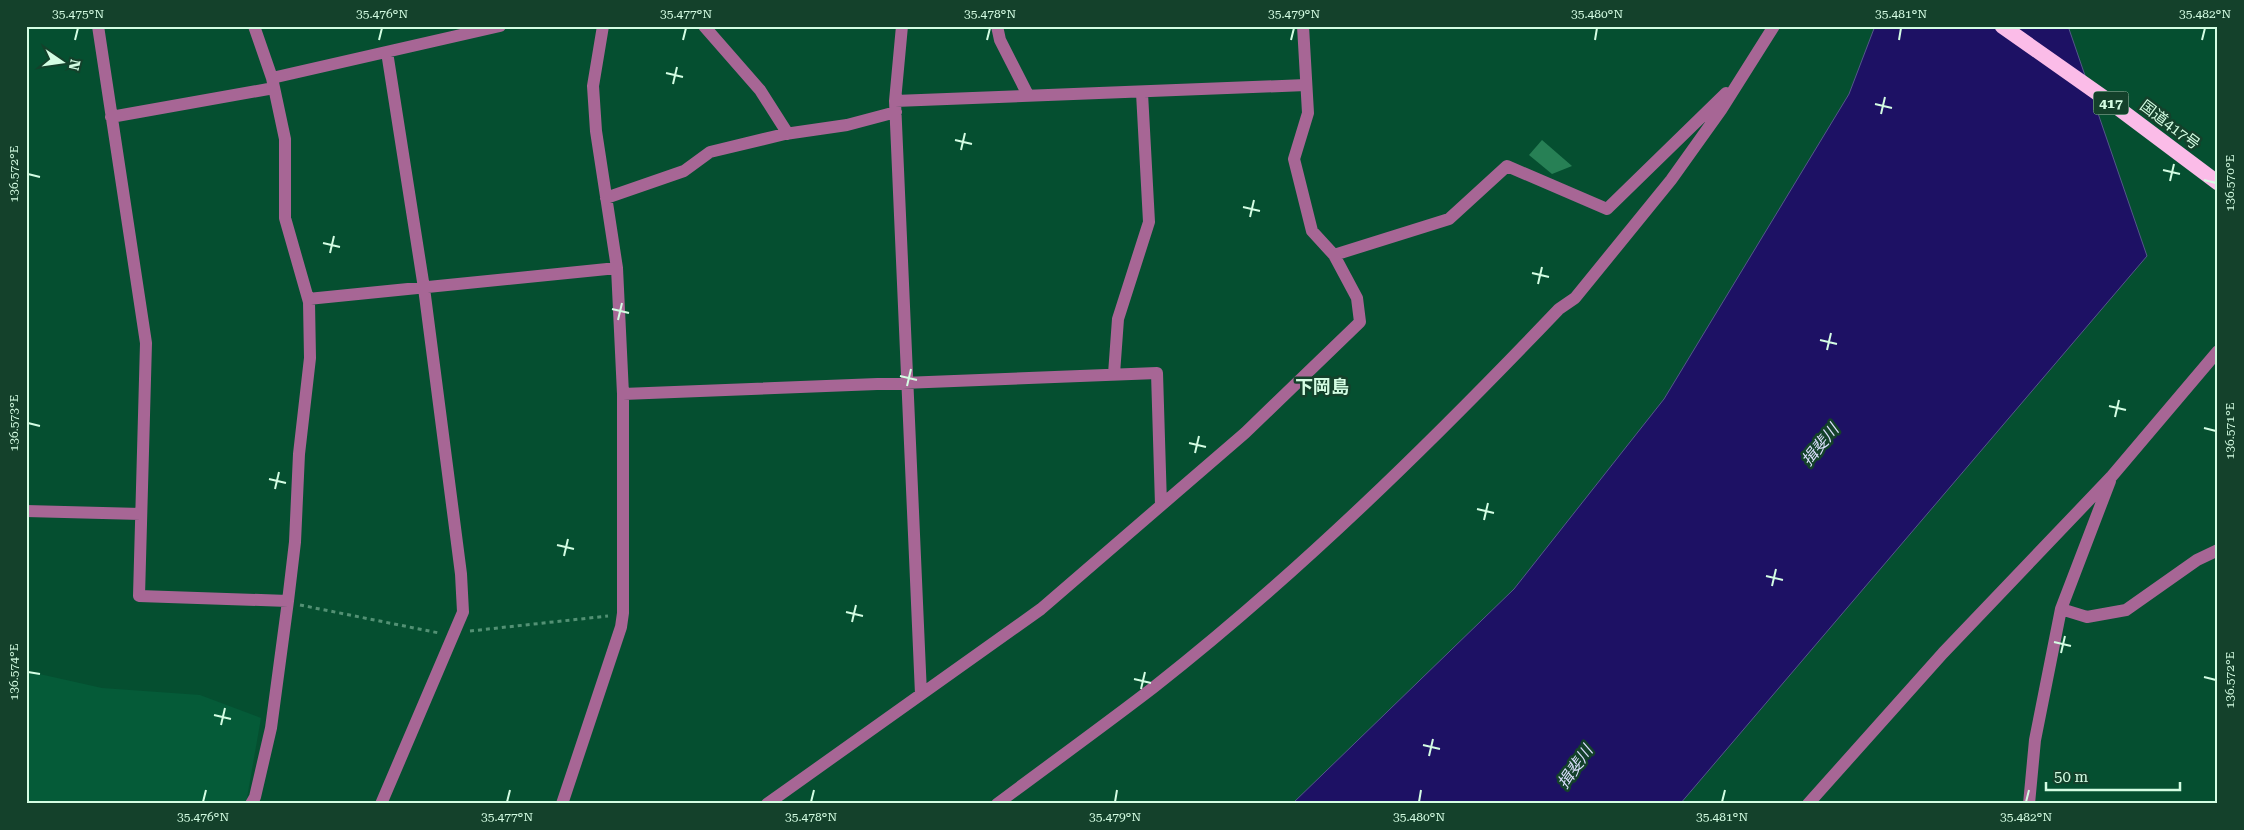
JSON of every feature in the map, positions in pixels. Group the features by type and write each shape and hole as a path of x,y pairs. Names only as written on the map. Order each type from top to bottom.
{"highway":[{"name":"国道417号","path":"2002,26 2110,102 2218,184"}],"street":[{"path":"98,26 146,343 139,596 288,601"},
{"path":"251,804 255,797 270,728 288,601 295,542 299,454 310,358 308,299 285,218 285,139 273,83 254,26"},
{"path":"111,117 273,83 387,52 500,26"},
{"path":"562,804 621,627 623,613 623,394 616,268 596,132 594,86 603,26"},
{"path":"704,26 760,90 788,134"},
{"path":"902,26 896,107 921,694"},
{"path":"997,26 1000,40 1028,95"},
{"path":"767,804 1041,609 1244,433 1360,322 1357,298 1334,254 1312,231 1294,159 1308,113 1304,26"},
{"path":"997,804 1177,668 1263,595 1419,452 1559,309 1575,298 1671,180 1756,58 1774,26"},
{"path":"381,804 463,612 461,574 424,288 387,52"},
{"path":"1334,254 1449,219 1507,166 1607,209 1739,80"},
{"path":"606,198 684,172 710,152 788,134 847,124 896,107 1028,95 1306,85"},
{"path":"1114,374 1118,319 1149,222 1142,92"},
{"path":"308,299 616,268"},
{"path":"1808,804 1943,653 2112,476 2218,351"},
{"path":"623,394 1157,373 1162,505"},
{"path":"2030,804 2035,740 2062,609 2112,476"},
{"path":"26,511 141,514"},
{"path":"2062,609 2087,617 2126,610 2198,560 2218,550"}],"path":[{"path":"288,601 436,634 623,613"}],"shaded area":[{"path":"26,671 102,688 200,695 261,718 247,798 244,804 26,804"}],"water":[{"name":"揖斐川","path":"1875,26 2068,26 2147,256 1680,804 1292,804 1514,589 1664,399 1849,94"}],"building":[{"path":"1542,140 1572,166 1552,174 1529,155"}],"district":[{"name":"下岡島","path":"1322,386"}]}
